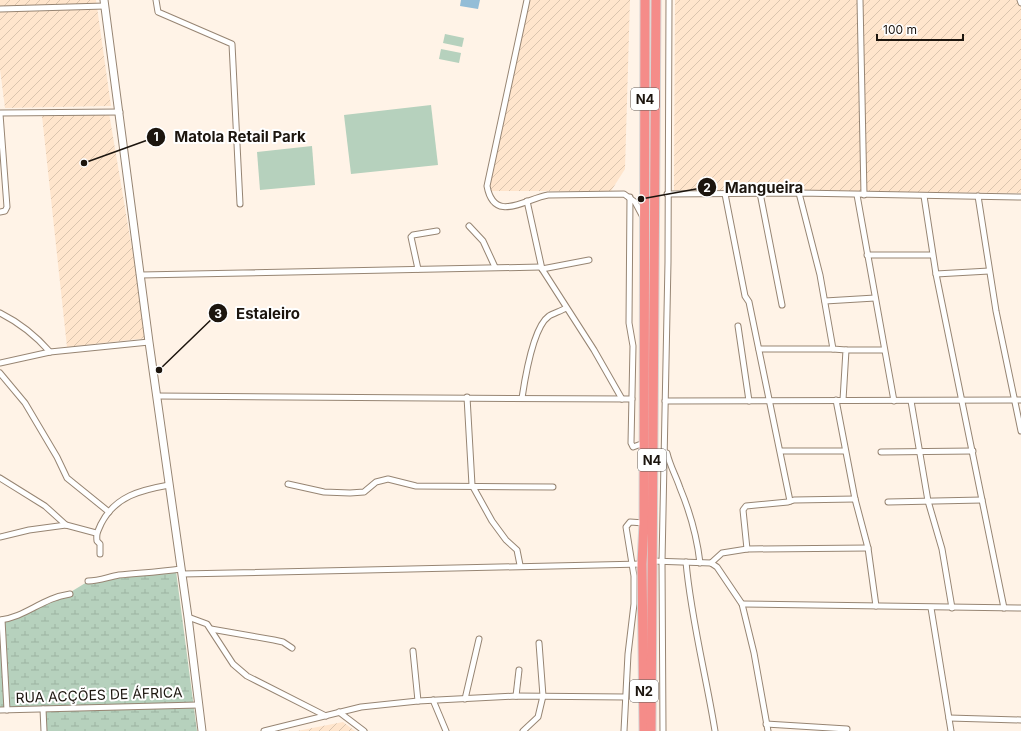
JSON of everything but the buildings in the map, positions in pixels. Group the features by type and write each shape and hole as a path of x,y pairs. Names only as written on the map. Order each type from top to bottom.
{"highway":[{"name":"N4","path":"644,652 642,564 644,523 645,0"},
{"name":"N4","path":"651,731 656,0"},
{"name":"N2","path":"644,652 644,731"}],"main road":[{"path":"104,3 120,112 149,342 188,617 202,731"}],"street":[{"path":"156,0 158,12 232,44 240,204"},
{"path":"527,0 487,186 492,199 498,205 504,207 514,207 536,197 548,195 618,193 630,197 645,221"},
{"path":"663,731 662,562 666,444 665,401 668,262 667,194 669,0"},
{"path":"860,0 864,195"},
{"path":"0,9 104,3"},
{"path":"0,212 5,211 7,207 0,114 120,112"},
{"path":"760,193 782,306"},
{"path":"667,194 799,193 1021,197"},
{"path":"799,193 825,301 833,349"},
{"path":"725,194 745,296 749,302 769,401 781,451 790,501"},
{"path":"857,195 874,298 894,401"},
{"path":"924,196 932,255 1004,608"},
{"path":"978,196 989,271 1021,431"},
{"path":"630,197 629,312 633,346 631,443 633,447 644,444"},
{"path":"527,201 542,268 594,350 622,399"},
{"path":"469,226 483,240 495,267"},
{"path":"418,270 411,237 413,235 437,231"},
{"path":"867,255 932,255"},
{"path":"141,275 418,270 495,267 542,268 589,260"},
{"path":"936,274 989,271"},
{"path":"825,301 874,298"},
{"path":"522,398 529,358 540,329 549,316 566,308"},
{"path":"0,313 12,319 30,333 50,352"},
{"path":"738,326 749,401"},
{"path":"0,363 50,352 149,342"},
{"path":"759,349 884,350"},
{"path":"843,400 846,350"},
{"path":"0,373 25,404 57,457 67,478 108,512"},
{"path":"157,396 388,399 467,397 632,399"},
{"path":"467,397 472,485 492,521 506,540 517,550 520,565"},
{"path":"836,400 855,499 868,548 876,606"},
{"path":"665,401 1021,400"},
{"path":"911,401 918,451 928,500 942,549 952,608"},
{"path":"666,444 670,467 680,486 695,532 700,563"},
{"path":"781,451 845,451"},
{"path":"881,452 973,451"},
{"path":"0,478 45,506 66,525"},
{"path":"288,484 324,492 350,493 364,492 376,482 388,479 416,486 472,485 553,487"},
{"path":"100,554 100,544 97,541 96,533 108,512 122,499 132,494 145,489 169,485"},
{"path":"747,549 744,508 751,504 855,499"},
{"path":"888,502 982,500"},
{"path":"624,731 625,697 634,604 634,576 626,527 630,522 644,523"},
{"path":"0,537 29,530 66,525 96,533"},
{"path":"711,563 722,554 747,549 868,548"},
{"path":"652,561 711,563 717,567 742,604 754,653 768,731"},
{"path":"686,562 689,596 705,672 715,731"},
{"path":"88,581 97,581 116,576 181,571 642,564"},
{"path":"7,710 1,620 14,618 50,598 70,594"},
{"path":"742,604 931,608 1021,608"},
{"path":"931,608 951,731"},
{"path":"188,617 207,624 225,653 241,672 326,716"},
{"path":"211,629 274,640 292,648"},
{"path":"465,699 479,639"},
{"path":"523,731 538,718 543,696 539,643"},
{"path":"413,651 418,701"},
{"path":"516,696 519,670"},
{"path":"264,731 361,707 418,701 516,696 625,697"},
{"path":"434,700 446,731"},
{"name":"RUA ACÇÕES DE ÁFRICA","path":"0,710 198,705"},
{"path":"43,709 44,731"},
{"path":"339,712 364,731"},
{"path":"949,718 1021,720"},
{"path":"766,724 847,729"}],"shaded area":[{"path":"0,0 96,0 111,106 5,108 0,69"},
{"path":"530,0 630,0 625,169 611,191 489,191"},
{"path":"675,0 1021,0 1021,193 674,190"},
{"path":"109,113 147,338 67,347 42,116"},
{"path":"343,722 355,731 297,731"}],"green space":[{"path":"445,34 464,38 462,47 443,43"},
{"path":"441,49 461,53 459,63 439,59"},
{"path":"431,105 438,165 351,174 344,115"},
{"path":"312,146 315,185 260,190 257,152"},
{"path":"176,571 197,731 46,731 45,711 0,712 0,618 9,617 69,593 87,582"}],"water":[{"path":"461,0 480,0 478,9 460,6"}],"place":[{"name":"Matola Retail Park","path":"84,163"},
{"name":"Mangueira","path":"641,199"},
{"name":"Estaleiro","path":"159,370"}]}
